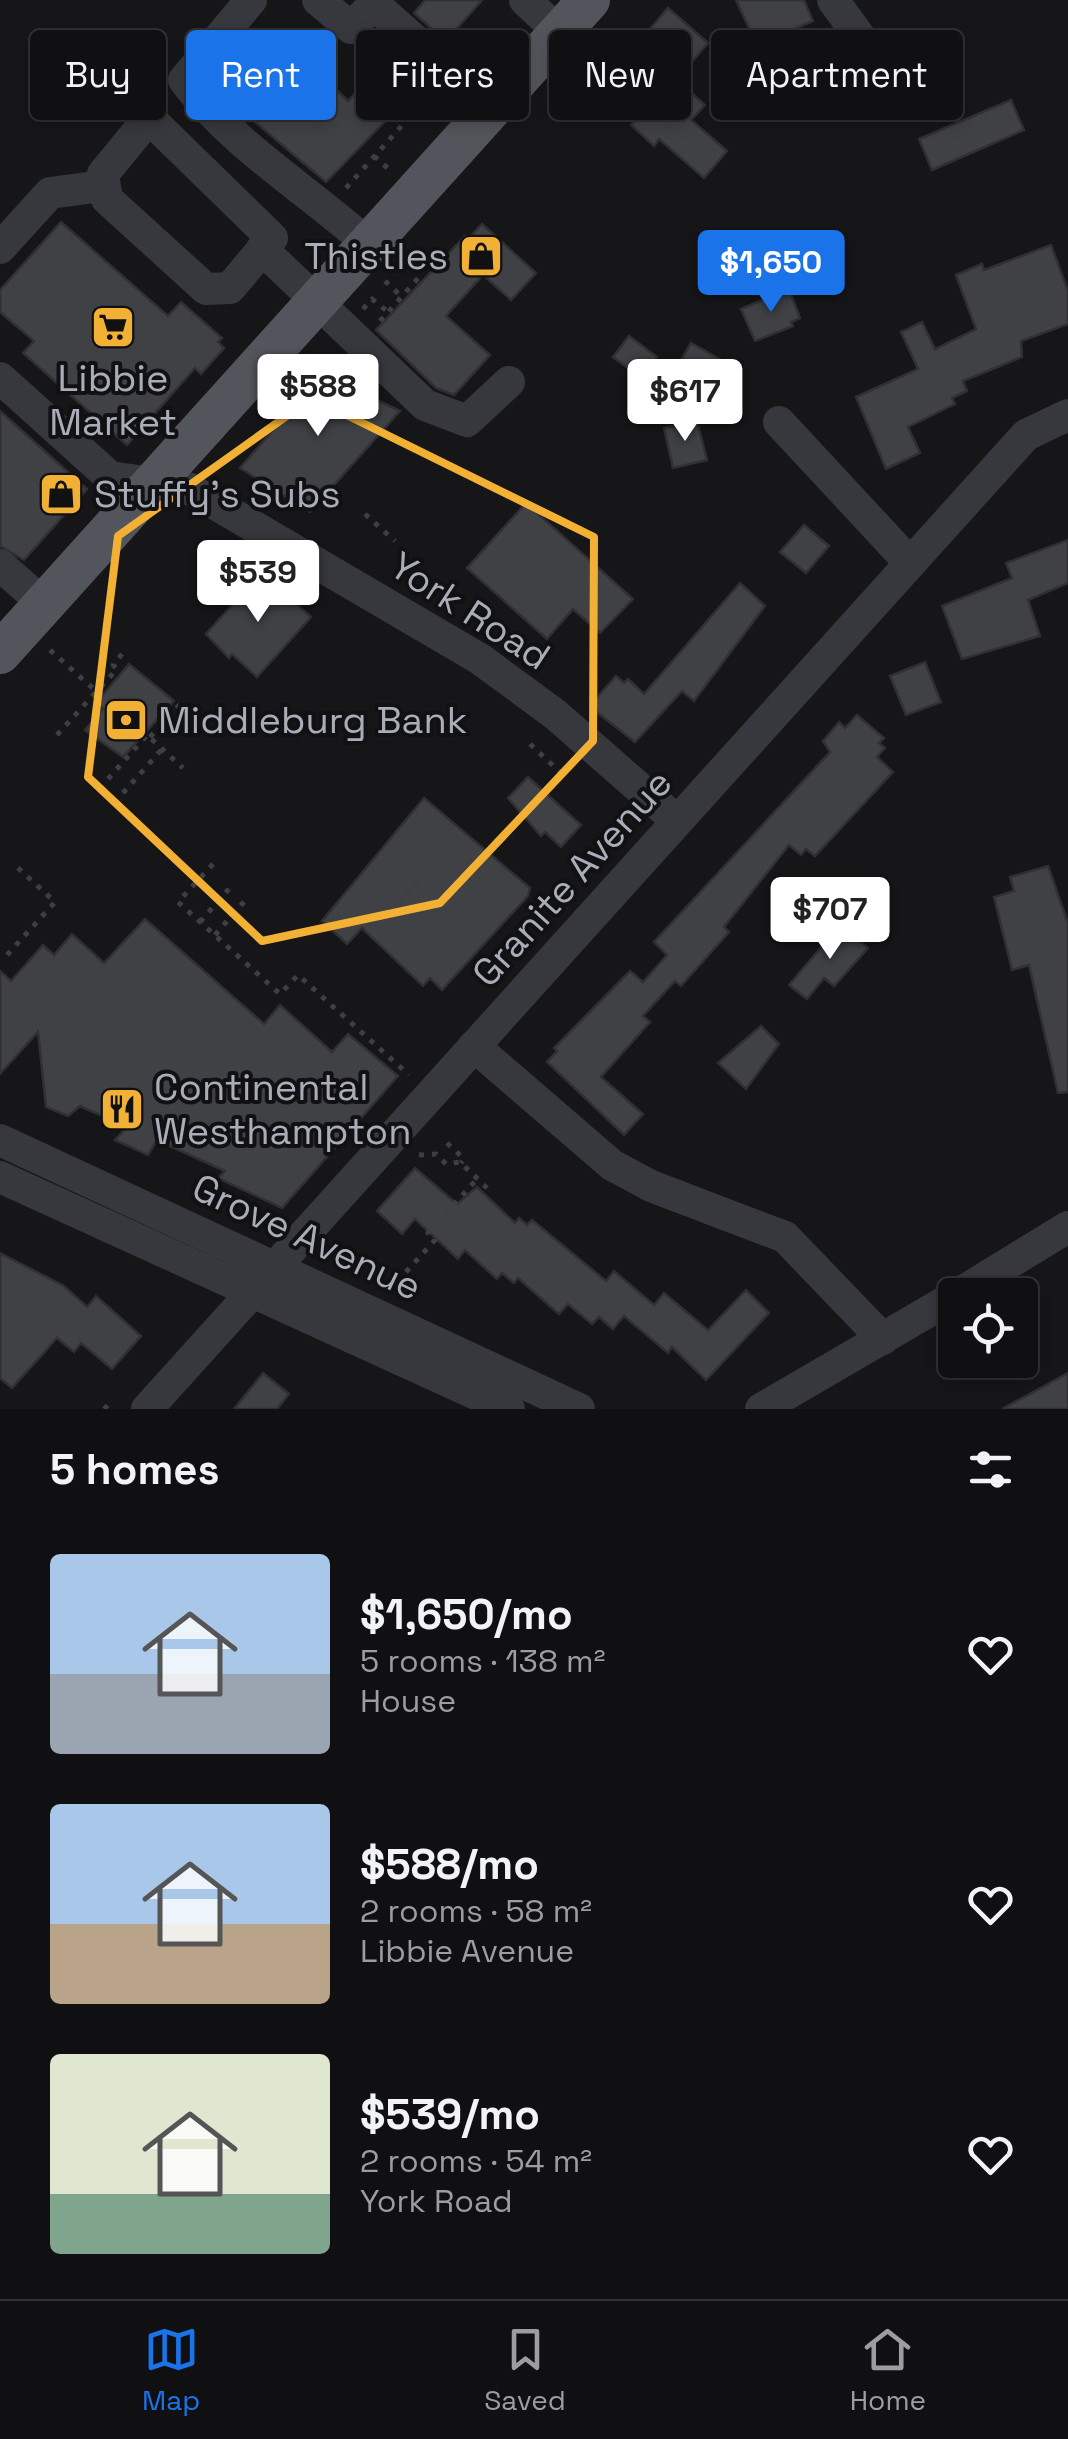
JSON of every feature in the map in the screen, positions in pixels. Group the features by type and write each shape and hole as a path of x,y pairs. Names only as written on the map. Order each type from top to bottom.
{"main road":[{"path":"561,30 589,0"},
{"path":"529,66 549,43"},
{"path":"0,654 315,302 376,262 483,120"}],"street":[{"path":"250,0 184,80 207,110 271,168 328,208 376,262"},
{"path":"318,0 352,28 374,4 404,30"},
{"path":"525,0 557,30"},
{"path":"832,0 854,30"},
{"path":"150,118 272,238 230,288 206,288 106,199 102,186 110,160 150,118"},
{"path":"0,248 50,193 102,186"},
{"path":"262,249 425,405 467,422 509,382"},
{"name":"York Road","path":"0,378 110,477 190,489 480,660 556,715 677,821"},
{"name":"Granite Avenue","path":"148,1409 1026,435 1068,416"},
{"path":"779,422 910,563"},
{"path":"0,565 44,604"},
{"path":"474,1046 612,1165 652,1186 785,1237 883,1339"},
{"name":"Grove Avenue","path":"0,1140 579,1409"},
{"name":"Grove Avenue","path":"0,1176 509,1409"},
{"path":"985,1278 1068,1227"},
{"path":"761,1409 938,1307"}],"path":[{"path":"338,196 406,120"},
{"path":"374,156 390,171"},
{"path":"376,262 402,296"},
{"path":"372,330 421,275"},
{"path":"365,514 394,541"},
{"path":"199,552 240,588"},
{"path":"47,646 96,692"},
{"path":"58,735 117,669 113,665 126,649"},
{"path":"150,738 182,701"},
{"path":"108,779 147,735 183,768"},
{"path":"530,744 562,774"},
{"path":"123,793 162,749"},
{"path":"213,864 178,902 280,994 298,975 411,1077"},
{"path":"7,956 55,902 17,867"},
{"path":"398,904 416,883 415,876"},
{"path":"200,922 234,883"},
{"path":"215,935 249,896"},
{"path":"447,1144 464,1159 460,1164"},
{"path":"411,1155 436,1154 446,1164 460,1164 488,1189"},
{"path":"406,1272 435,1240 428,1233 477,1179"}],"highlighted area":[{"path":"312,398 594,537 593,741 440,903 262,941 88,777 118,536"}],"building":[{"path":"425,0 482,0 456,30 433,30 414,13"},
{"path":"736,0 804,0 813,21 792,30 750,30"},
{"path":"668,8 708,43 691,63 691,30 649,30"},
{"path":"336,90 348,101 356,92 356,120 386,120 326,182 253,120 336,120"},
{"path":"691,92 705,105 691,120"},
{"path":"1011,100 1024,130 932,170 919,139"},
{"path":"636,120 691,120 727,151 704,178 659,139 654,146 631,125"},
{"name":"Libbie Market","path":"61,222 168,316 181,302 222,338 218,342 224,348 201,374 195,368 127,445 23,353 34,341 0,312 0,290"},
{"path":"482,224 536,273 511,300 483,275 446,316 490,355 454,395 436,388 376,330 465,236 468,239"},
{"path":"1051,245 1068,291 1068,324 1021,341 1022,357 963,381 967,391 952,398 955,404 908,427 920,453 886,469 856,397 918,369 901,332 922,322 935,349 976,329 956,275 982,264 984,270"},
{"path":"789,289 800,318 791,322 793,326 755,341 741,309"},
{"path":"629,336 657,357 641,378 613,357"},
{"path":"691,343 732,366 711,401 671,378"},
{"path":"310,368 400,411 310,512 240,468 302,397 291,388"},
{"path":"0,411 87,489 24,560 0,546"},
{"path":"697,421 707,460 673,468 664,428"},
{"path":"526,503 633,599 600,633 573,609 547,639 467,568"},
{"path":"804,525 829,546 806,573 780,552"},
{"path":"1068,540 1068,583 1028,600 1040,636 962,659 942,606 1012,578 1006,563"},
{"path":"261,573 311,617 257,677 232,654 229,658 206,634"},
{"path":"740,583 765,606 694,701 682,691 635,742 598,713 591,704 616,676 624,683 628,679 644,694"},
{"path":"925,662 941,702 906,715 890,676"},
{"name":"Middleburg Bank","path":"129,664 174,701 123,757 85,730 103,709 96,703"},
{"path":"857,715 884,738 879,743 885,748 877,757 893,772 815,856 806,849 801,855 789,845 724,927 729,932 681,986 675,981 643,1016 650,1022 601,1077 643,1114 624,1135 547,1062 557,1051 554,1048 630,971 643,982 667,955 654,942 830,752 823,741 839,722 845,728"},
{"path":"528,777 581,825 561,847 545,832 541,836 508,798"},
{"path":"424,798 530,888 528,896 442,990 430,978 423,986 362,928 347,944 322,921"},
{"path":"1048,866 1068,923 1068,1092 1058,1093 1029,965 1012,970 994,897 1014,891 1010,877"},
{"path":"145,919 264,1024 280,1005 332,1052 348,1034 398,1076 282,1208 218,1178 225,1171 157,1140 148,1155 115,1140 127,1127 80,1106 68,1116 46,1107 38,1032 0,1074 0,971 11,981 43,945 54,955 72,934 104,963"},
{"path":"841,924 868,948 834,986 824,978 807,999 789,985"},
{"path":"761,1026 779,1044 746,1089 718,1063"},
{"path":"415,1168 457,1204 477,1187 515,1223 519,1218 527,1225 532,1220 606,1281 614,1271 654,1305 664,1293 708,1330 746,1290 769,1313 706,1380 672,1347 668,1353 624,1316 613,1329 599,1317 592,1324 568,1304 559,1314 518,1278 514,1283 502,1273 497,1279 465,1250 458,1259 415,1219 402,1234 377,1211"},
{"path":"0,1253 64,1286 87,1307 96,1296 141,1336 112,1369 81,1343 74,1352 57,1338 12,1388 0,1378"},
{"path":"263,1373 289,1394 277,1409 234,1409"},
{"path":"1068,1373 1068,1409 1002,1409"}],"place":[{"name":"Thistles","path":"481,256"},
{"name":"Libbie Market","path":"113,327"},
{"name":"Stuffy's Subs","path":"61,494"},
{"name":"Middleburg Bank","path":"126,720"},
{"name":"Continental Westhampton","path":"122,1109"}]}
